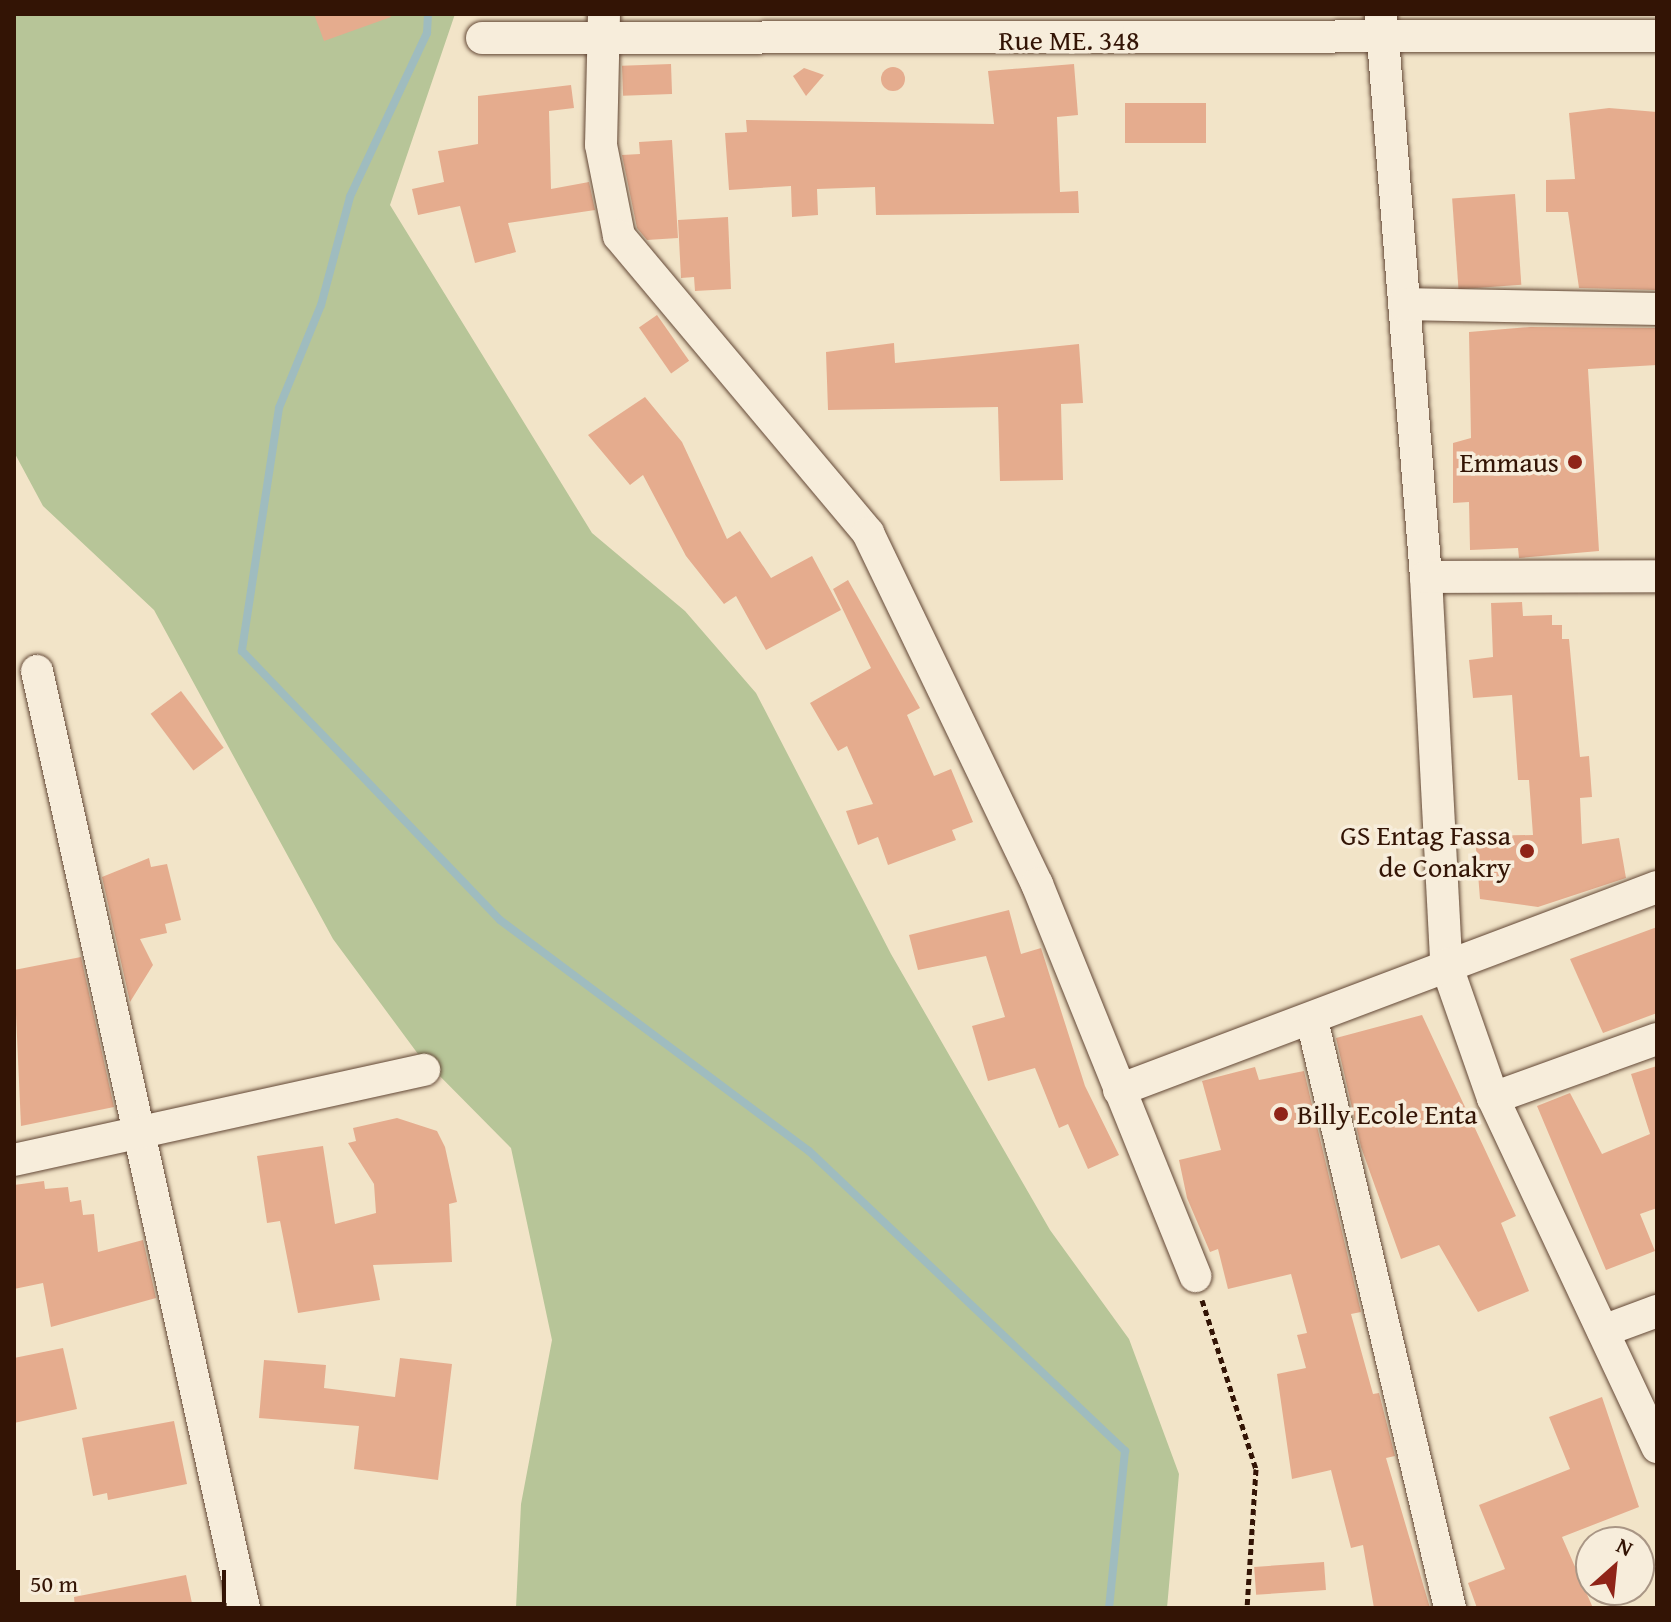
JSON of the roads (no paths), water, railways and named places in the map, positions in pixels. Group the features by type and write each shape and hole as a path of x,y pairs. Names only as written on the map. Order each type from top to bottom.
{"street":[{"name":"Rue ME. 348","path":"482,38 602,28 1381,26 1657,36"},
{"path":"1381,26 1426,577 1446,964 1493,1098 1657,1447"},
{"path":"602,28 601,145 619,236 868,533 1037,884 1195,1276"},
{"path":"1404,304 1657,309"},
{"path":"1426,577 1657,576"},
{"path":"37,671 244,1608"},
{"path":"1119,1090 1312,1020 1446,964 1657,887"},
{"path":"1312,1020 1450,1608"},
{"path":"1493,1098 1657,1039"},
{"path":"14,1160 424,1070"},
{"path":"1603,1331 1657,1311"}],"waterway":[{"path":"428,14 427,33 350,197 321,305 279,408 242,651 500,920 809,1151 1125,1451 1109,1608"}],"place":[{"name":"Emmaus","path":"1575,462"},
{"name":"GS Entag Fassa de Conakry","path":"1527,851"},
{"name":"Billy Ecole Enta","path":"1281,1114"}]}
